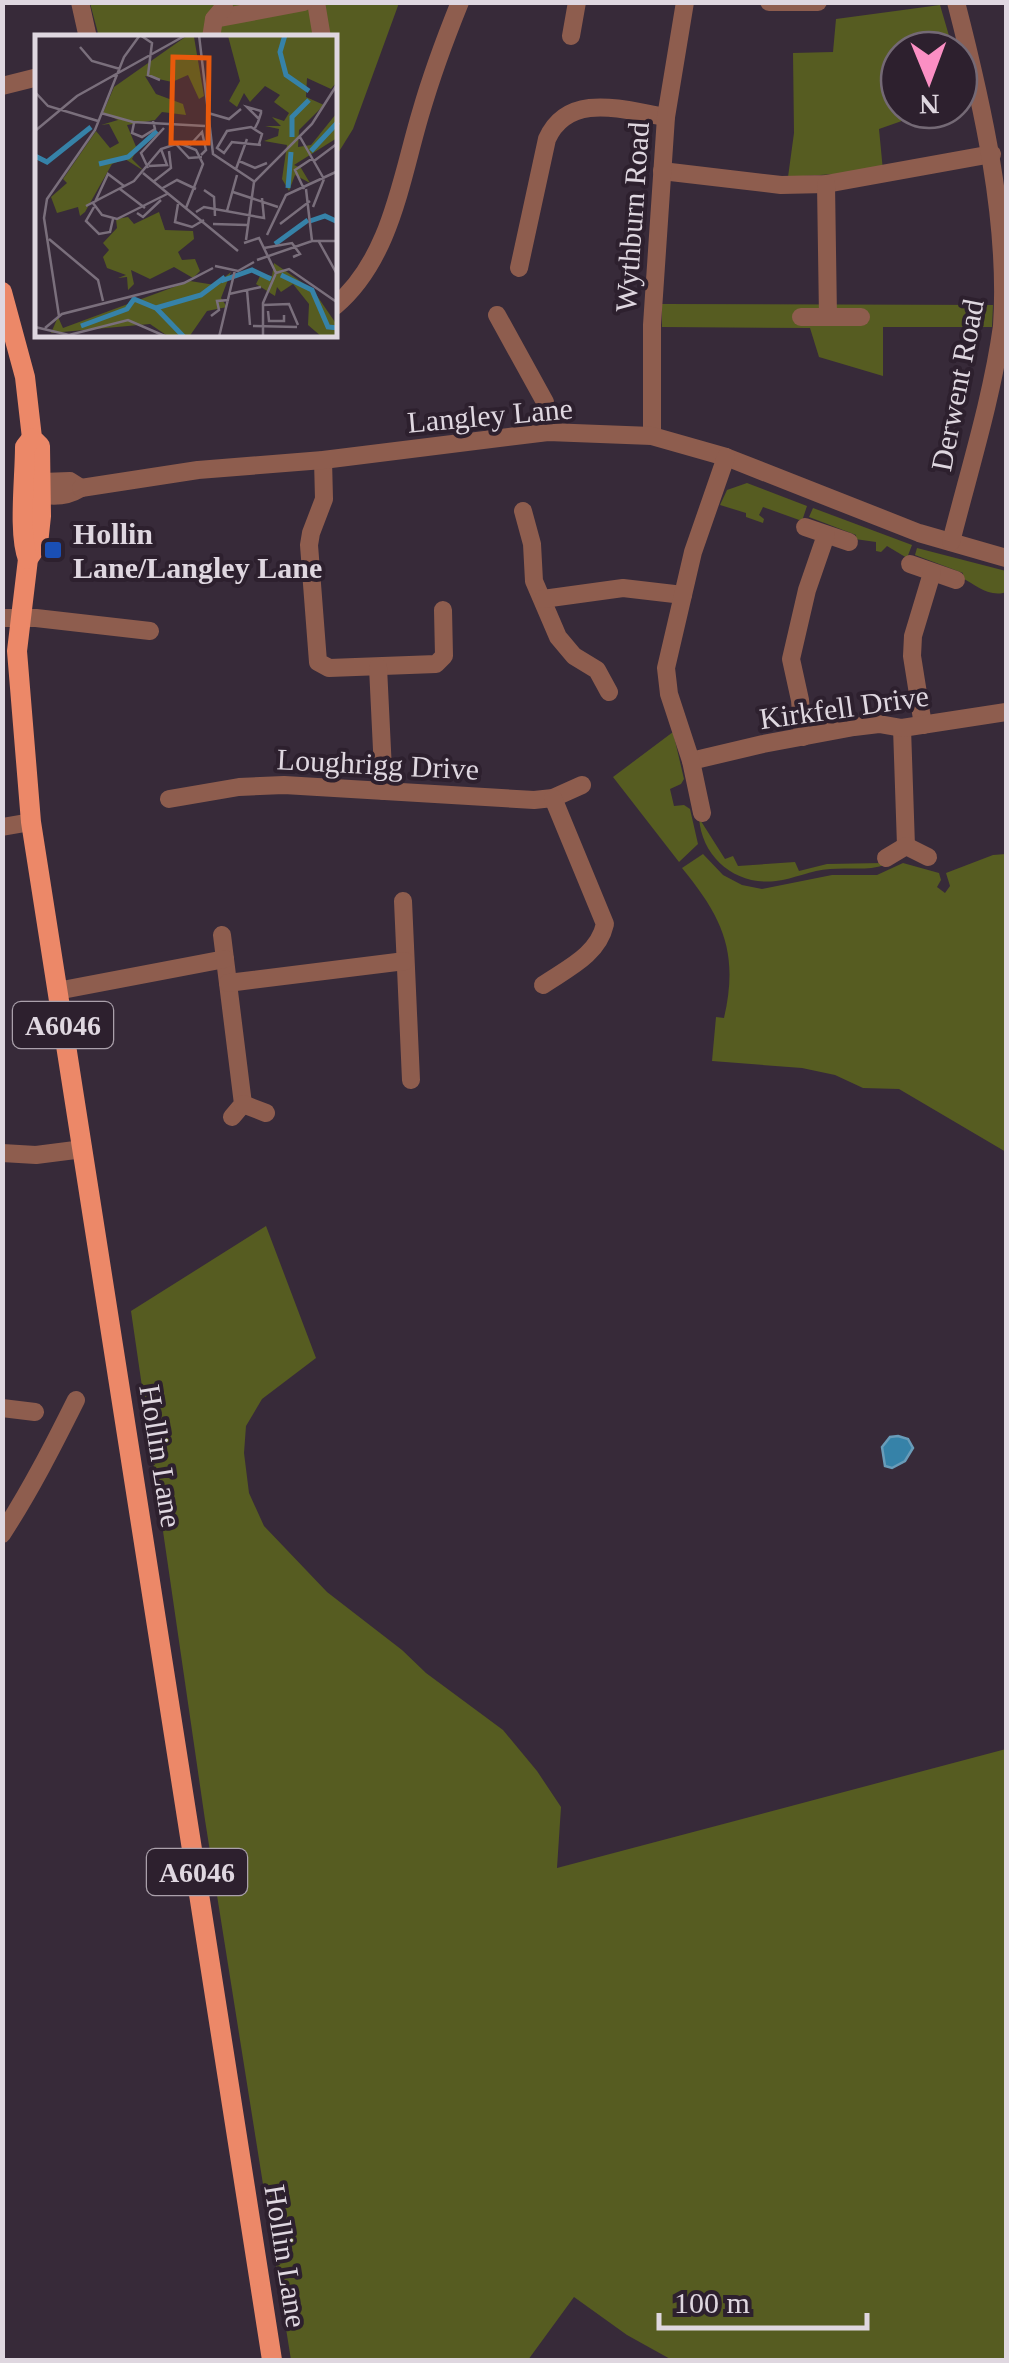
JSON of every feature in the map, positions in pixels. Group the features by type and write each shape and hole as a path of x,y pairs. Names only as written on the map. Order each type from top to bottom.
{"main road":[{"name":"Hollin Lane","path":"3,299 25,376 32,438 40,446 36,489 38,544 28,559 11,619 31,822 272,2360"}],"street":[{"path":"80,2 87,35"},
{"path":"216,20 304,2"},
{"path":"316,2 322,35"},
{"path":"338,303 362,279 384,238 434,68 460,2"},
{"path":"572,36 577,2"},
{"name":"Wythburn Road","path":"652,436 652,324 666,117 685,2"},
{"path":"770,2 818,2"},
{"name":"Derwent Road","path":"951,542 1002,325 1005,242 992,154 956,2"},
{"path":"2,86 35,77"},
{"path":"518,268 547,139 555,125 574,110 588,107 666,117"},
{"path":"662,171 781,185 826,184 992,154"},
{"path":"826,184 828,318"},
{"path":"497,316 545,402 548,432"},
{"path":"801,317 861,318"},
{"name":"Langley Lane","path":"36,489 70,481 81,488 198,470 322,460 548,432 652,436 726,457 919,532 1006,558"},
{"path":"702,813 691,761 668,694 666,668 694,552 726,457"},
{"path":"322,460 324,499 310,533 315,656 322,666 436,664 444,656 443,610"},
{"path":"523,511 532,544 534,580 558,638 574,656 597,670 609,692"},
{"path":"805,527 849,542"},
{"path":"803,738 791,659 807,590 826,535"},
{"path":"910,564 956,580"},
{"path":"922,725 912,656 913,636 932,573"},
{"path":"543,598 624,588 683,595"},
{"path":"11,619 36,618 150,631"},
{"path":"378,667 384,791"},
{"name":"Kirkfell Drive","path":"691,761 879,724 902,728 1006,712"},
{"path":"902,728 906,846"},
{"name":"Loughrigg Drive","path":"170,799 269,786 554,798 582,785"},
{"path":"678,795 697,792"},
{"path":"542,985 593,951 605,924 554,798"},
{"path":"2,828 31,822"},
{"path":"906,846 928,857"},
{"path":"886,858 906,846"},
{"path":"403,901 411,1080"},
{"path":"222,935 238,1110 266,1112"},
{"path":"57,991 225,958"},
{"path":"228,983 406,961"},
{"path":"2,1153 36,1155 84,1149"},
{"path":"2,1534 32,1488 42,1460 76,1400"},
{"path":"2,1408 34,1412"}],"green space":[{"path":"90,3 399,3 353,129 338,153 338,35 98,35"},
{"path":"940,5 947,30 879,30 883,171 788,177 794,133 793,53 833,52 836,19"},
{"path":"662,304 993,305 992,327 883,327 883,376 819,357 810,328 662,327"},
{"path":"747,483 807,506 802,521 763,507 759,515 763,523 720,505 727,490"},
{"path":"813,508 912,545 907,558 887,546 876,551 876,542 855,539 856,535 809,517"},
{"path":"917,548 1006,571 1006,592 983,590 962,578 963,573 915,555"},
{"path":"673,732 684,779 670,789 674,806 690,809 698,844 679,862 613,777"},
{"path":"699,818 725,859 733,856 738,866 795,862 799,871 827,864 885,865 823,870 776,881 748,879 714,857"},
{"path":"703,854 723,875 762,889 832,875 877,875 903,863 939,873 937,887 945,893 950,886 946,873 1006,854 1006,1152 899,1089 863,1088 835,1075 802,1068 712,1061 716,1017 724,1018 730,974 717,920 682,868"},
{"path":"266,1226 316,1358 262,1399 246,1426 244,1453 249,1493 264,1526 327,1592 503,1730 537,1771 561,1807 557,1868 1006,1749 1006,2360 672,2360 627,2335 574,2297 528,2360 291,2360 205,1820 131,1311"}],"water":[{"path":"890,1437 908,1439 913,1448 905,1461 892,1468 885,1466 882,1447"}],"place":[{"name":"Hollin Lane/Langley Lane","path":"53,550"}]}
